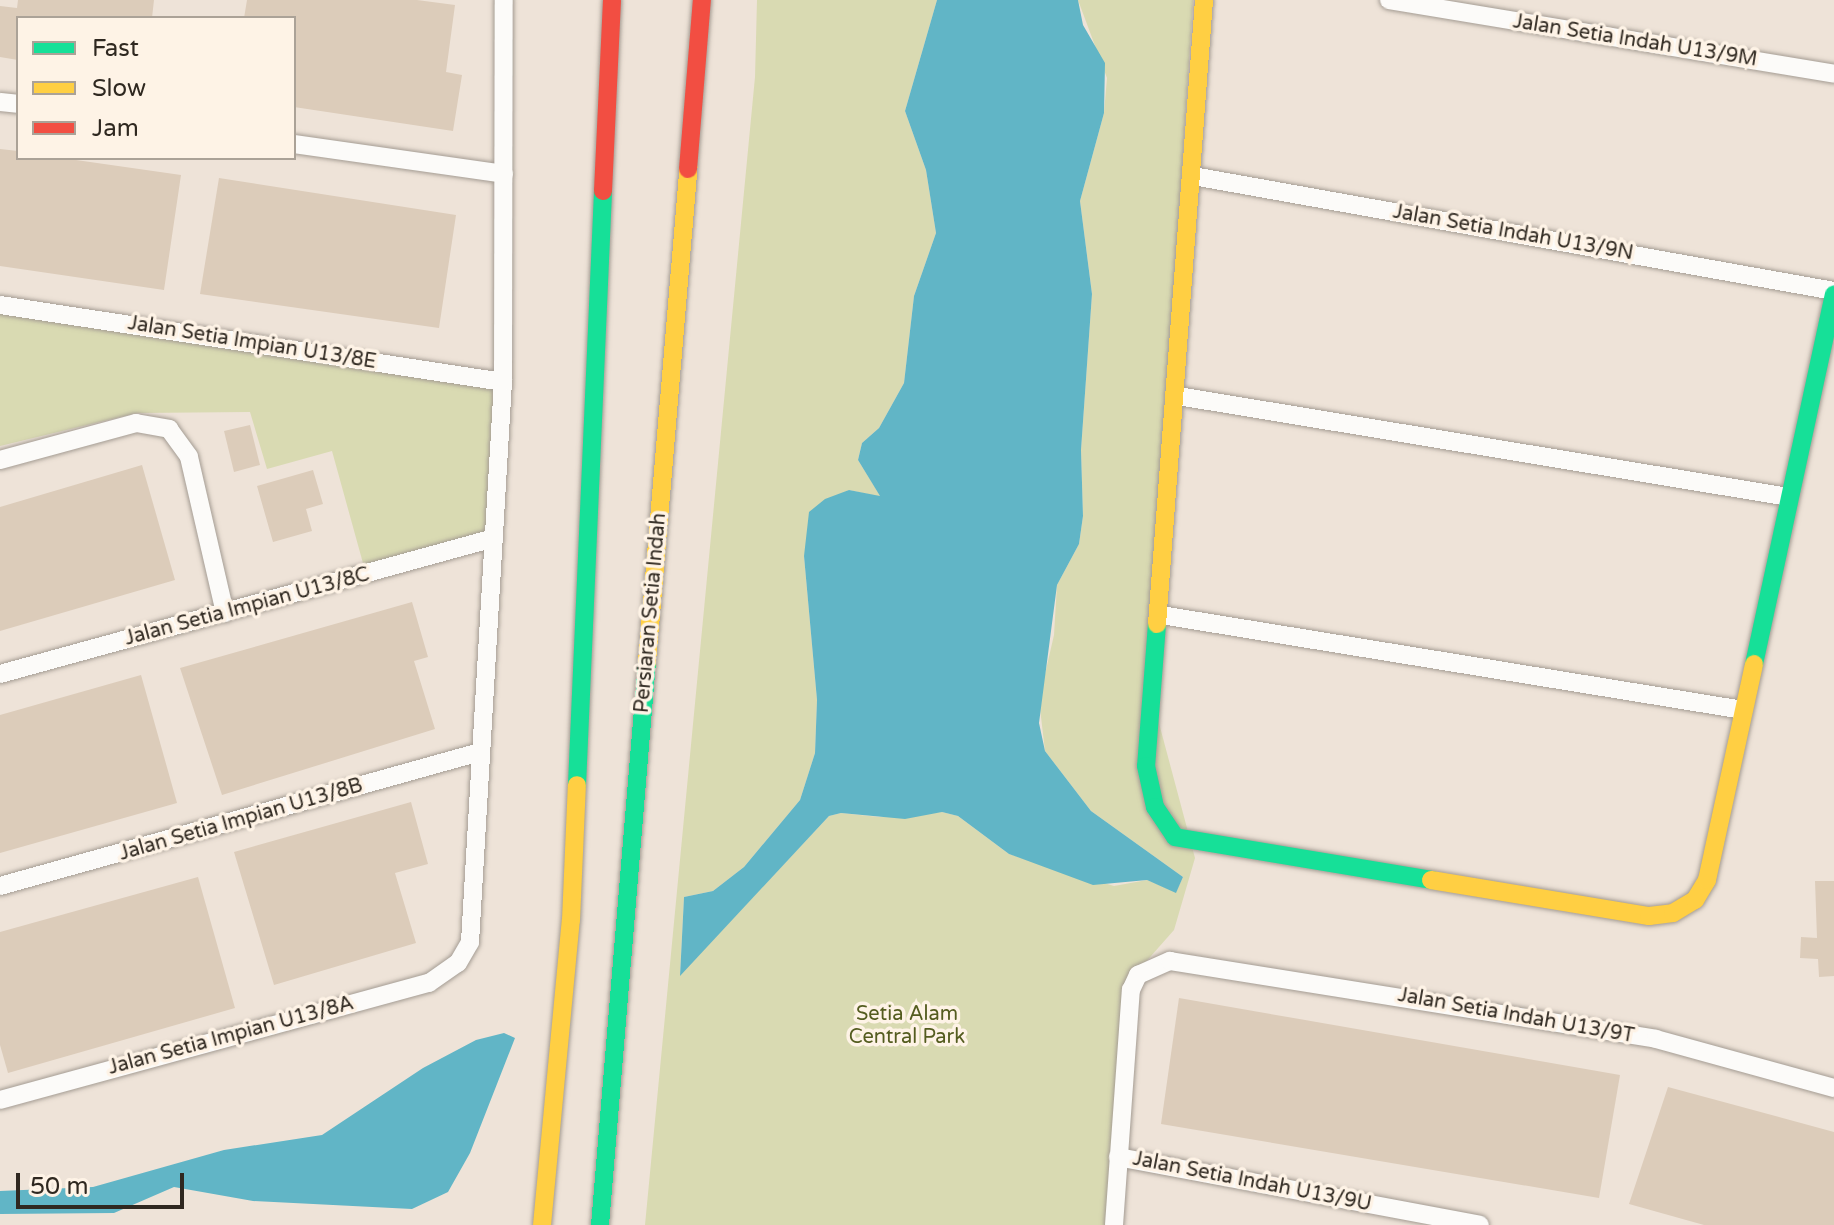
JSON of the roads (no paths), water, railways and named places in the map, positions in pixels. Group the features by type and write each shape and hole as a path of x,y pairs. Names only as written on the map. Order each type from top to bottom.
{"street":[{"path":"481,752 503,382 504,0"},
{"path":"542,1225 571,920 612,0"},
{"name":"Persiaran Setia Indah","path":"600,1225 702,0"},
{"path":"1204,0 1178,396 1146,766 1155,807 1175,837 1633,913 1673,913 1695,900 1707,880 1834,293"},
{"name":"Jalan Setia Indah U13/9M","path":"1389,0 1834,74"},
{"path":"296,144 504,174"},
{"name":"Jalan Setia Indah U13/9N","path":"1193,176 1834,293"},
{"name":"Jalan Setia Impian U13/8E","path":"0,305 503,382"},
{"path":"1178,396 1789,497"},
{"path":"0,460 136,423 169,429 189,457 225,613"},
{"name":"Jalan Setia Impian U13/8C","path":"0,674 494,538"},
{"path":"1161,615 1743,710"},
{"name":"Jalan Setia Impian U13/8B","path":"0,886 481,752"},
{"name":"Jalan Setia Impian U13/8A","path":"0,1100 429,983 458,963 470,942 481,752"},
{"name":"Jalan Setia Indah U13/9T","path":"1114,1225 1131,990 1151,966 1194,963 1656,1039 1834,1088"},
{"name":"Jalan Setia Indah U13/9U","path":"1118,1157 1480,1225"}],"water":[{"path":"937,0 1078,0 1083,25 1105,63 1104,113 1080,201 1092,294 1081,450 1083,516 1079,544 1057,585 1039,723 1045,751 1091,811 1183,877 1176,893 1147,880 1093,885 1009,854 958,816 942,812 905,819 841,813 829,816 680,976 684,897 713,891 744,867 800,800 815,753 817,700 804,556 809,512 825,499 849,490 880,496 858,460 862,443 879,428 904,383 914,296 936,233 926,170 905,111"},
{"path":"504,1033 515,1038 470,1153 448,1192 412,1209 253,1201 174,1187 114,1213 0,1214 0,1191 93,1187 224,1150 322,1135 423,1068 476,1040"}],"park label":[{"name":"Setia Alam Central Park","path":"907,1026"}]}
